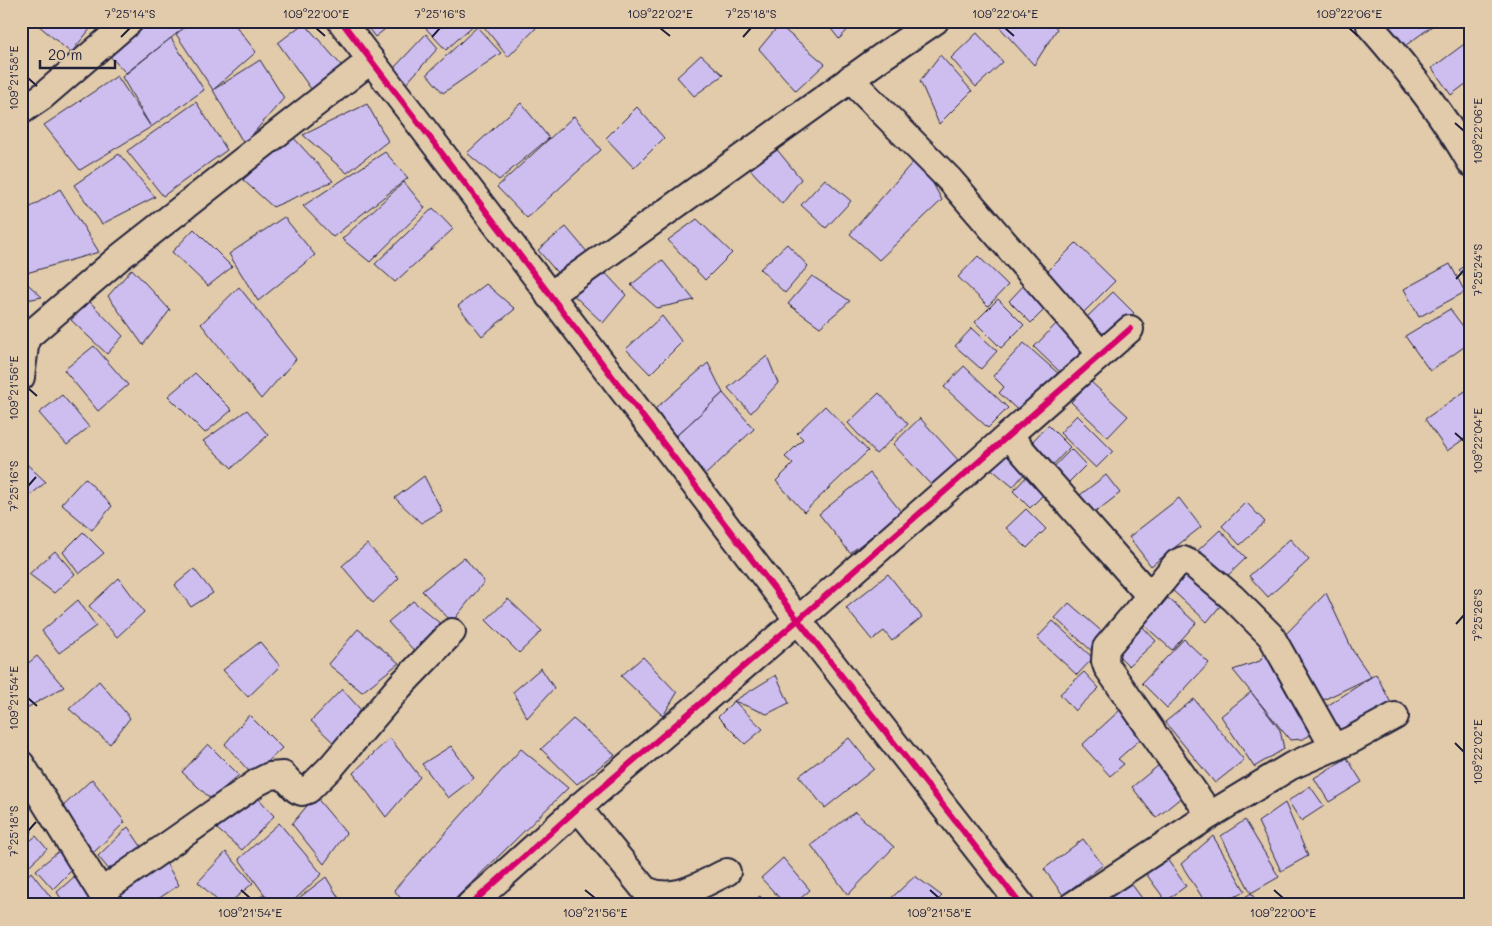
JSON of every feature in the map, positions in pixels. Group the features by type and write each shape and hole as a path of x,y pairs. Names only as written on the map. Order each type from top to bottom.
{"street":[{"path":"21,111 43,96 130,21"},
{"path":"341,21 798,620 1021,905"},
{"path":"549,296 850,79 936,21"},
{"path":"1370,26 1413,79 1459,142 1471,163"},
{"path":"21,377 24,336 120,257 371,60"},
{"path":"850,79 950,180 1101,354"},
{"path":"470,905 578,808 798,620 1130,329"},
{"path":"1009,436 1150,596"},
{"path":"1210,815 1105,661 1106,648 1177,563 1183,560 1194,565 1233,598 1271,636 1334,748"},
{"path":"21,764 105,898 258,782 270,776 282,775 296,790 302,792 308,790 332,766 400,686 452,632"},
{"path":"1073,905 1210,815 1291,766 1351,740 1395,716"},
{"path":"578,808 645,890 657,895 670,896 690,890 727,872"}],"building":[{"path":"39,21 83,21 90,29 71,53 37,24"},
{"path":"137,21 193,21 126,73 104,50"},
{"path":"193,21 232,21 256,52 213,90 176,34"},
{"path":"363,21 394,21 394,22 375,37"},
{"path":"419,21 478,21 446,50"},
{"path":"483,21 529,21 536,28 508,57 481,23"},
{"path":"825,21 856,21 839,39"},
{"path":"892,21 910,21 899,30"},
{"path":"994,21 1051,21 1057,29 1034,65"},
{"path":"1377,21 1439,21 1398,51"},
{"path":"304,23 341,65 314,93 278,43"},
{"path":"779,25 825,64 796,91 759,49"},
{"path":"477,27 501,53 443,93 427,74"},
{"path":"977,33 1003,62 976,87 951,58"},
{"path":"426,34 438,48 405,85 394,68"},
{"path":"171,38 204,90 151,127 122,77"},
{"path":"1471,39 1471,80 1451,95 1432,68"},
{"path":"701,55 723,75 694,96 677,77"},
{"path":"940,55 972,91 939,124 920,81"},
{"path":"260,60 284,98 244,144 213,90"},
{"path":"117,76 151,127 80,170 44,125"},
{"path":"196,102 227,150 163,196 127,151"},
{"path":"521,103 549,138 499,180 467,153"},
{"path":"367,104 388,141 347,173 303,135"},
{"path":"637,107 664,138 634,168 606,138"},
{"path":"574,116 601,150 527,218 497,187"},
{"path":"292,136 333,181 273,207 243,180"},
{"path":"774,146 801,179 782,204 750,169"},
{"path":"385,152 408,178 333,237 303,206"},
{"path":"119,154 155,197 102,224 74,185"},
{"path":"918,156 942,200 879,260 850,234"},
{"path":"825,179 851,201 826,228 801,205"},
{"path":"404,182 425,208 370,262 342,239"},
{"path":"60,189 99,252 23,274 21,273 21,213"},
{"path":"433,208 453,229 395,282 375,264"},
{"path":"284,217 315,255 258,301 229,254"},
{"path":"697,219 732,253 705,280 668,240"},
{"path":"566,227 588,253 560,276 538,250"},
{"path":"194,229 232,267 208,286 172,252"},
{"path":"1076,243 1115,281 1080,316 1041,278"},
{"path":"787,244 808,266 785,293 760,269"},
{"path":"978,256 1008,285 988,306 958,277"},
{"path":"662,260 694,300 657,308 631,285"},
{"path":"1471,262 1471,287 1459,270"},
{"path":"1450,264 1465,292 1419,317 1404,289"},
{"path":"599,266 626,295 603,323 568,290"},
{"path":"132,269 170,310 143,345 108,296"},
{"path":"812,276 850,301 820,327 788,304"},
{"path":"21,278 42,297 21,301"},
{"path":"1026,283 1049,305 1031,323 1009,301"},
{"path":"486,284 515,309 482,336 458,306"},
{"path":"239,287 296,359 261,399 201,324"},
{"path":"1113,292 1134,313 1108,339 1087,317"},
{"path":"998,299 1024,325 1001,348 975,322"},
{"path":"90,302 123,336 107,354 71,320"},
{"path":"1450,309 1471,337 1471,342 1430,371 1405,336"},
{"path":"662,316 682,342 650,374 626,349"},
{"path":"1057,323 1084,349 1061,373 1034,347"},
{"path":"972,328 997,351 981,369 955,346"},
{"path":"1024,343 1060,375 1023,415 999,393 1004,387 993,376"},
{"path":"94,346 128,385 98,411 64,370"},
{"path":"767,356 778,383 751,413 728,388"},
{"path":"708,363 723,393 675,437 655,409"},
{"path":"964,366 1008,408 988,428 944,387"},
{"path":"195,373 232,410 205,433 168,396"},
{"path":"1090,381 1128,416 1108,437 1071,402"},
{"path":"1471,387 1471,434 1447,451 1425,419"},
{"path":"723,393 754,429 704,476 675,437"},
{"path":"879,393 908,424 876,454 848,423"},
{"path":"62,395 89,427 67,445 39,413"},
{"path":"825,406 868,451 804,512 776,481 793,464 785,457 803,439 797,433"},
{"path":"247,410 268,435 232,468 203,441"},
{"path":"1077,415 1113,451 1096,468 1060,433"},
{"path":"920,418 959,461 932,486 893,444"},
{"path":"1048,425 1070,447 1049,469 1026,448"},
{"path":"1007,446 1030,467 1013,487 989,467"},
{"path":"1071,449 1086,465 1062,489 1047,474"},
{"path":"21,459 46,482 21,503"},
{"path":"1031,472 1049,489 1030,508 1013,491"},
{"path":"870,473 902,513 850,553 819,514"},
{"path":"1106,475 1120,493 1093,514 1080,495"},
{"path":"424,476 442,511 421,523 395,498"},
{"path":"85,478 112,506 92,530 61,504"},
{"path":"1179,498 1201,527 1151,566 1129,537"},
{"path":"1246,502 1265,522 1240,545 1222,526"},
{"path":"1026,509 1046,529 1027,548 1006,528"},
{"path":"1220,530 1246,558 1221,582 1194,554"},
{"path":"83,532 104,553 79,574 63,552"},
{"path":"1290,539 1309,560 1268,597 1249,576"},
{"path":"367,544 399,578 373,603 342,566"},
{"path":"55,551 75,574 54,593 29,574"},
{"path":"464,557 484,582 452,622 422,591"},
{"path":"194,569 213,593 191,607 175,585"},
{"path":"1188,569 1225,600 1207,622 1171,589"},
{"path":"888,574 922,617 892,641 884,631 872,640 846,608"},
{"path":"119,578 144,612 117,637 89,606"},
{"path":"1326,593 1353,651 1371,677 1319,702 1281,639"},
{"path":"1168,598 1196,623 1172,650 1144,625"},
{"path":"508,599 542,631 519,653 486,620"},
{"path":"78,600 96,626 59,653 42,631"},
{"path":"413,601 448,630 419,656 388,622"},
{"path":"1069,603 1107,636 1093,652 1055,618"},
{"path":"1053,621 1093,658 1077,675 1037,638"},
{"path":"1140,624 1156,641 1129,666 1112,649"},
{"path":"358,629 399,663 362,692 328,664"},
{"path":"1184,639 1209,663 1167,708 1142,683"},
{"path":"260,642 280,666 248,697 223,670"},
{"path":"1269,645 1318,731 1303,739 1290,740 1233,670 1260,661"},
{"path":"37,656 64,687 23,710 21,708 21,669"},
{"path":"643,657 677,693 663,716 621,676"},
{"path":"541,668 554,688 527,718 513,692"},
{"path":"1084,672 1099,688 1075,711 1060,694"},
{"path":"1376,674 1395,711 1338,740 1321,710"},
{"path":"776,675 789,703 767,714 734,701"},
{"path":"99,681 130,718 110,744 69,709"},
{"path":"342,689 360,709 339,748 311,721"},
{"path":"1251,692 1280,730 1284,749 1254,767 1221,716"},
{"path":"1194,699 1244,760 1215,783 1165,722"},
{"path":"734,701 763,729 745,744 718,717"},
{"path":"1120,710 1144,736 1118,759 1124,764 1110,776 1082,745"},
{"path":"249,715 282,748 253,776 225,744"},
{"path":"573,719 615,755 577,784 541,749"},
{"path":"390,738 420,777 386,817 353,773"},
{"path":"849,738 874,769 825,808 799,776"},
{"path":"208,744 239,775 211,799 182,772"},
{"path":"451,746 474,778 448,798 422,764"},
{"path":"521,749 568,788 449,905 406,905 394,890"},
{"path":"1347,758 1362,782 1329,802 1314,778"},
{"path":"1159,765 1183,796 1156,818 1132,787"},
{"path":"92,779 125,822 90,856 59,810"},
{"path":"1310,786 1324,806 1301,821 1288,801"},
{"path":"253,792 274,816 242,850 217,829"},
{"path":"315,796 346,833 324,864 292,824"},
{"path":"1285,803 1308,856 1281,871 1258,822"},
{"path":"855,812 894,847 848,895 811,845"},
{"path":"21,813 32,832 21,840"},
{"path":"1245,820 1279,877 1251,893 1221,836"},
{"path":"279,823 322,874 289,905 277,905 264,894 239,859"},
{"path":"128,827 147,855 114,876 98,856"},
{"path":"36,836 47,849 21,873 21,848"},
{"path":"1213,836 1245,891 1221,905 1207,905 1181,864"},
{"path":"1083,839 1103,865 1063,895 1044,869"},
{"path":"64,847 76,866 53,889 36,870"},
{"path":"226,852 253,883 227,905 222,905 198,882"},
{"path":"1164,855 1186,886 1166,901 1144,871"},
{"path":"163,858 179,885 149,905 131,905 116,892"},
{"path":"783,858 810,890 793,905 786,905 761,878"},
{"path":"31,872 57,905 24,905 21,902 21,883"},
{"path":"75,876 99,905 65,905 57,892"},
{"path":"915,876 942,896 933,905 884,905"},
{"path":"326,877 343,905 290,905"},
{"path":"1127,878 1147,905 1093,905"},
{"path":"1251,893 1259,905 1234,905"},
{"path":"264,894 272,905 250,905"},
{"path":"760,896 767,905 748,905"}],"cycle path":[{"path":"341,21 798,620 1021,905"},
{"path":"470,905 578,808 798,620 1130,329"}]}
